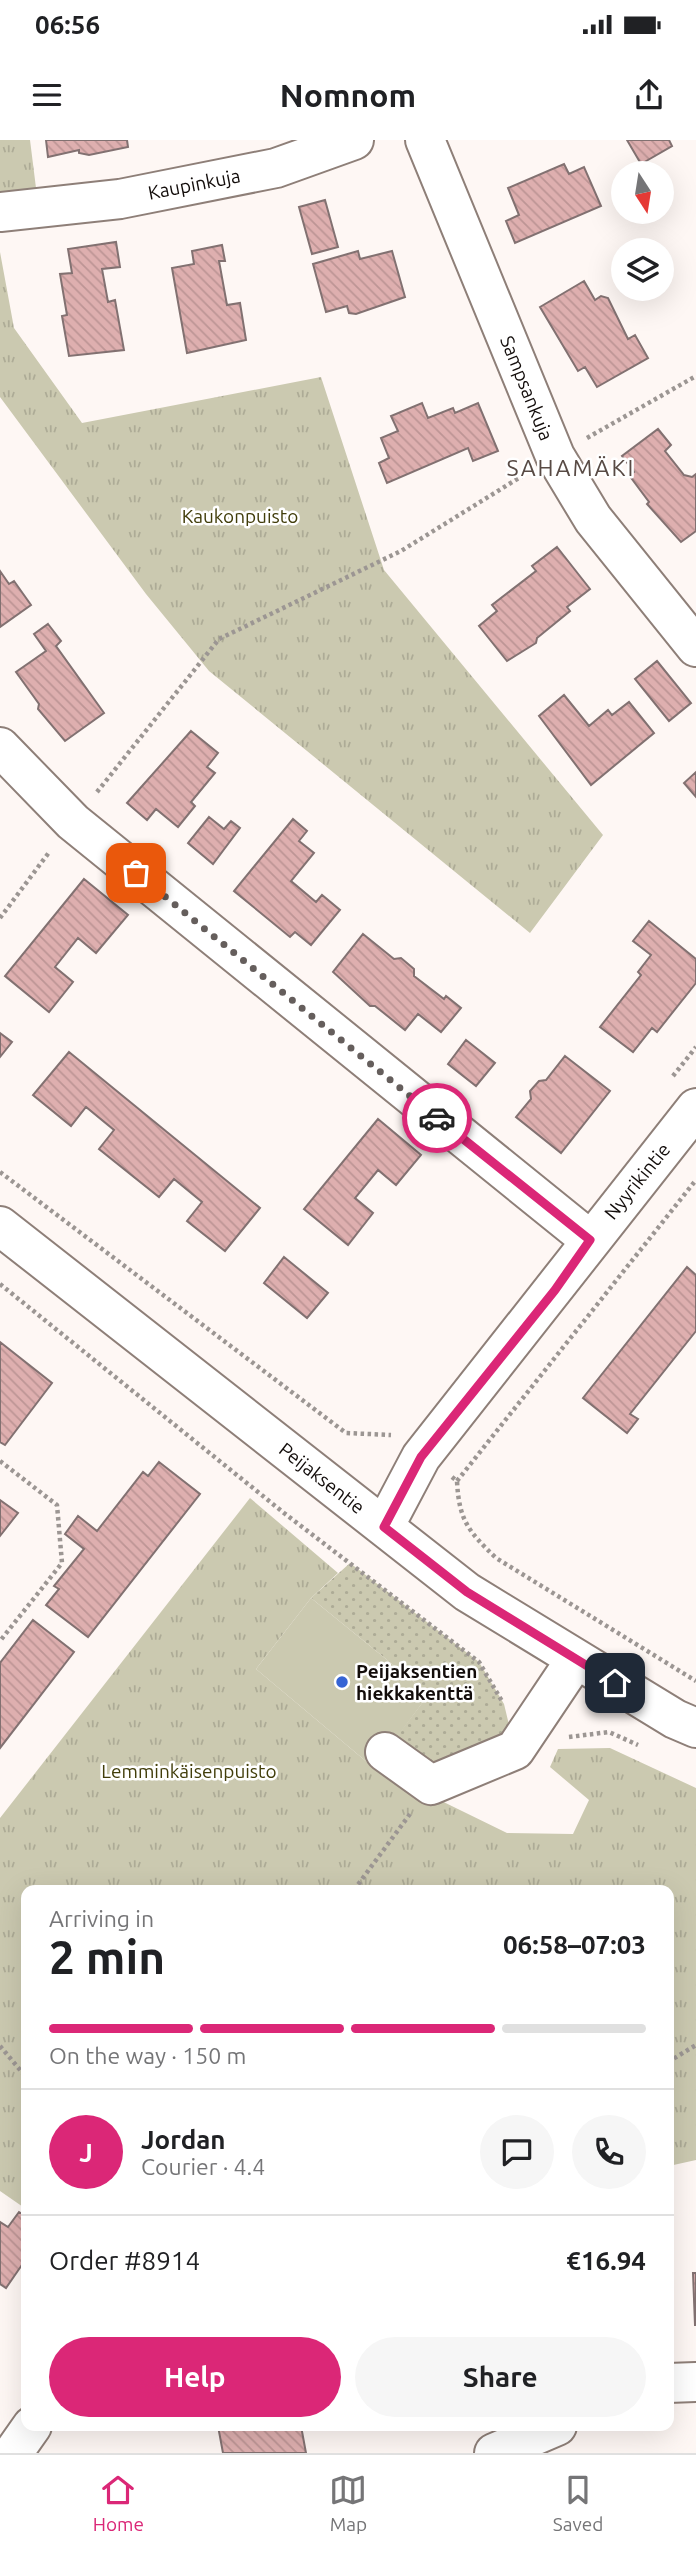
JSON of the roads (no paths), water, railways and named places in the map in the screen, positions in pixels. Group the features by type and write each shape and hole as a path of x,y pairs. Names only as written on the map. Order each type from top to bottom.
{"street":[{"name":"Kaupinkuja","path":"14,210 120,199 276,168 355,140"},
{"name":"Sampsankuja","path":"425,140 555,456 593,519 696,647"},
{"path":"0,747 73,822 590,1240"},
{"name":"Nyyrikintie","path":"384,1527 421,1457 696,1108"},
{"name":"Peijaksentie","path":"0,1226 467,1592 675,1719 696,1728"},
{"path":"386,1752 431,1784 515,1750 576,1659"},
{"path":"674,2383 696,2382"},
{"path":"13,2453 28,2431"},
{"path":"494,2453 545,2431"}],"place":[{"name":"Peijaksentien hiekkakenttä","path":"342,1682"}],"district":[{"name":"SAHAMÄKI","path":"571,467"}],"park label":[{"name":"Kaukonpuisto","path":"240,516"},
{"name":"Lemminkäisenpuisto","path":"189,1771"}]}
